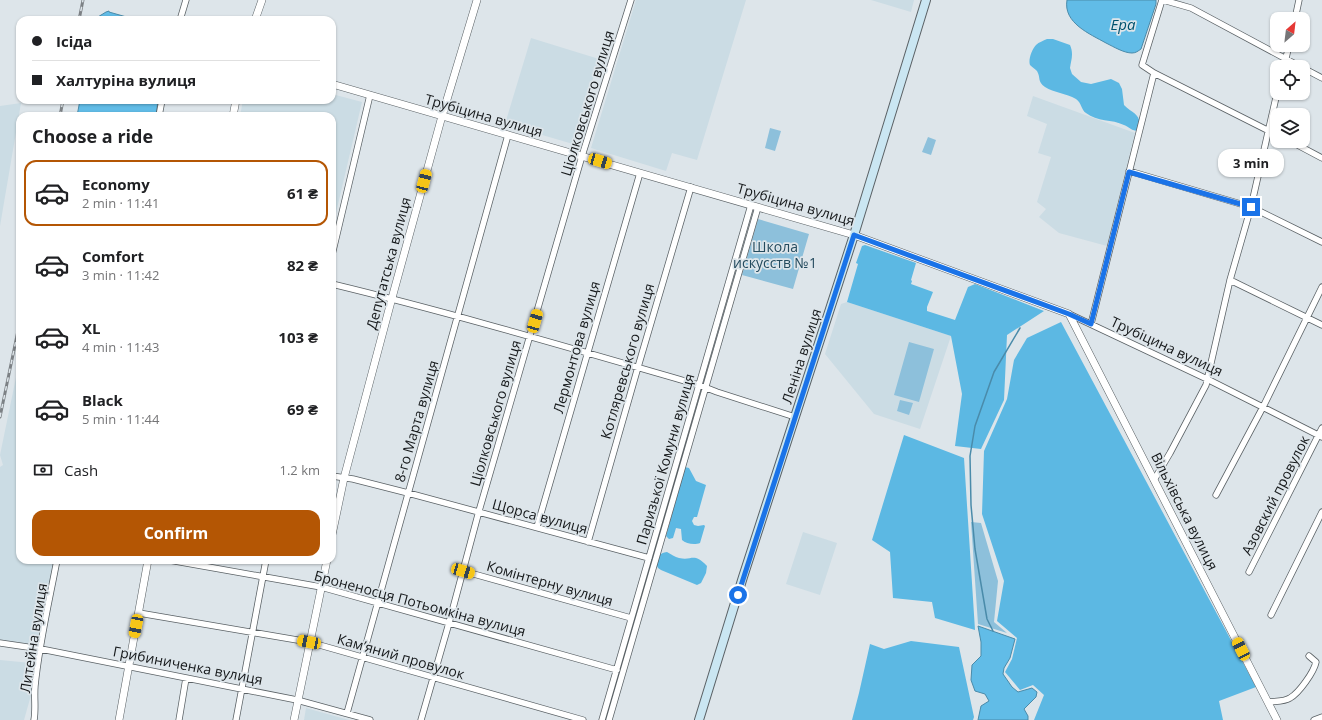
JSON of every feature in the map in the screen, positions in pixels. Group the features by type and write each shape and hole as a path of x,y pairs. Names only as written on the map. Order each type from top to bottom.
{"main road":[{"name":"Леніна вулиця","path":"699,720 743,577 854,235 926,0"}],"street":[{"path":"181,16 186,0"},
{"path":"256,16 262,0"},
{"name":"Депутатська вулиця","path":"336,515 344,478 392,298 442,116 477,0"},
{"name":"Ціолковського вулиця","path":"421,720 479,512 582,156 631,0"},
{"path":"1268,130 1154,73 1142,65 1162,0 1191,8 1286,59 1288,52"},
{"path":"1296,12 1299,0"},
{"path":"1310,71 1322,78"},
{"path":"1091,324 1154,73"},
{"name":"Трубіцина вулиця","path":"336,85 854,235 1069,314 1207,379 1320,436"},
{"path":"336,238 370,95"},
{"path":"1154,480 1206,385 1230,280 1251,207 1276,100"},
{"name":"8-го Марта вулиця","path":"347,713 508,135"},
{"path":"1303,148 1322,158"},
{"path":"1129,172 1251,207 1322,242"},
{"name":"Лермонтова вулиця","path":"537,527 640,173"},
{"name":"Котляревського вулиця","path":"588,542 691,187"},
{"name":"Паризької Комуни вулиця","path":"602,720 699,385 755,206"},
{"name":"Паризької Комуни вулиця","path":"609,720 706,388 755,206"},
{"path":"1230,280 1322,325"},
{"path":"336,285 392,298 587,352 699,385 795,417"},
{"path":"1216,495 1263,407 1322,287"},
{"name":"Вільхівська вулиця","path":"1069,314 1277,720"},
{"name":"Азовский провулок","path":"1249,572 1320,436 1322,428"},
{"name":"Щорса вулиця","path":"336,477 408,493 649,558"},
{"path":"1271,615 1322,512"},
{"name":"Литейна вулиця","path":"34,720 35,687 56,564"},
{"path":"119,720 147,564"},
{"name":"Броненосця Потьомкіна вулиця","path":"191,564 321,587 617,670"},
{"path":"236,720 265,564"},
{"path":"294,720 326,564"},
{"name":"Комінтерну вулиця","path":"463,571 631,618"},
{"name":"Кам’яний провулок","path":"139,613 309,642 583,720"},
{"name":"Грибиниченка вулиця","path":"0,644 41,649 241,688 297,700 370,720"},
{"path":"1268,702 1289,699 1294,696 1314,669 1316,662 1309,656"},
{"path":"179,720 186,678"}],"shaded area":[{"path":"636,0 746,0 697,160 672,153 666,171 591,148"},
{"path":"871,0 914,0 911,12"},
{"path":"531,38 599,59 573,144 505,124"},
{"path":"1047,39 1053,39 1070,45 1072,54 1070,68 1072,74 1081,82 1091,84 1111,79 1119,83 1122,89 1124,105 1137,115 1139,121 1138,131 1132,130 1119,123 1090,116 1084,112 1076,99 1056,92 1043,85 1037,71 1030,65 1030,60 1031,55 1038,43"},
{"path":"336,95 362,102 336,213 336,112 241,112 242,104 336,104"},
{"path":"1033,96 1135,133 1107,246 1059,233 1039,217 1046,209 1037,202 1051,157 1038,153 1047,124 1027,116"},
{"path":"21,104 19,112 16,112 16,132 0,226 0,106"},
{"path":"865,245 916,263 911,284 933,292 927,307 927,311 955,320 968,287 975,284 1044,311 1007,335 1004,400 981,449 955,446 962,394 951,336 847,302 858,264 856,263 862,246"},
{"path":"847,302 951,336 920,429 874,414 825,354 841,304"},
{"path":"1061,322 1256,687 1219,701 1223,720 1034,720 1044,695 1033,685 1020,690 1005,672 1012,659 1017,638 997,621 1004,581 982,514 984,451 1007,399 1014,360 1027,338"},
{"path":"16,377 16,564 54,564 38,646 0,640 0,467 3,465 0,455"},
{"path":"904,435 964,458 975,630 935,618 932,602 893,598 890,552 872,540"},
{"path":"685,467 689,468 696,481 706,485 697,517 694,517 692,521 694,525 705,526 700,543 698,544 688,543 682,540 681,529 676,528 673,538 669,539 666,536"},
{"path":"803,532 837,543 820,595 786,584"},
{"path":"667,552 679,558 699,559 707,566 706,573 701,583 697,585 658,568 656,564 658,557 662,553"},
{"path":"911,641 959,647 974,717 973,720 852,720 870,644 884,649"},
{"path":"0,660 31,663 33,688 24,720 0,720"},
{"path":"306,708 349,720 304,720"}],"green space":[{"path":"770,128 781,131 775,151 765,148"},
{"path":"928,137 936,140 931,155 922,152"},
{"name":"Школа искусств №1","path":"758,219 809,234 793,289 742,275"},
{"path":"909,342 934,349 919,402 894,395"},
{"path":"900,400 913,403 909,415 897,411"},
{"path":"971,522 981,523 998,581 994,622 1007,633 978,624"}],"water":[{"name":"Ера","path":"1067,0 1156,0 1156,4 1141,49 1132,53 1116,48 1079,27 1069,15"},
{"path":"109,11 123,16 100,16"},
{"path":"79,104 158,104 156,112 78,112"},
{"path":"978,626 1015,639 1010,658 1004,668 1003,674 1012,687 1018,692 1032,688 1037,692 1036,697 1024,709 1028,716 1028,720 978,720 981,706 989,701 985,694 975,691 971,680 972,665 981,656 981,642"}],"waterway":[{"path":"993,631 987,619 975,549 971,505 970,456 975,426 994,372 1020,328"}],"railway":[{"path":"80,16 83,0"},
{"path":"61,112 62,104"},
{"path":"0,417 16,340"}],"route":[{"path":"738,595 854,235 974,278 1069,314 1091,324 1129,172 1251,207"}]}
